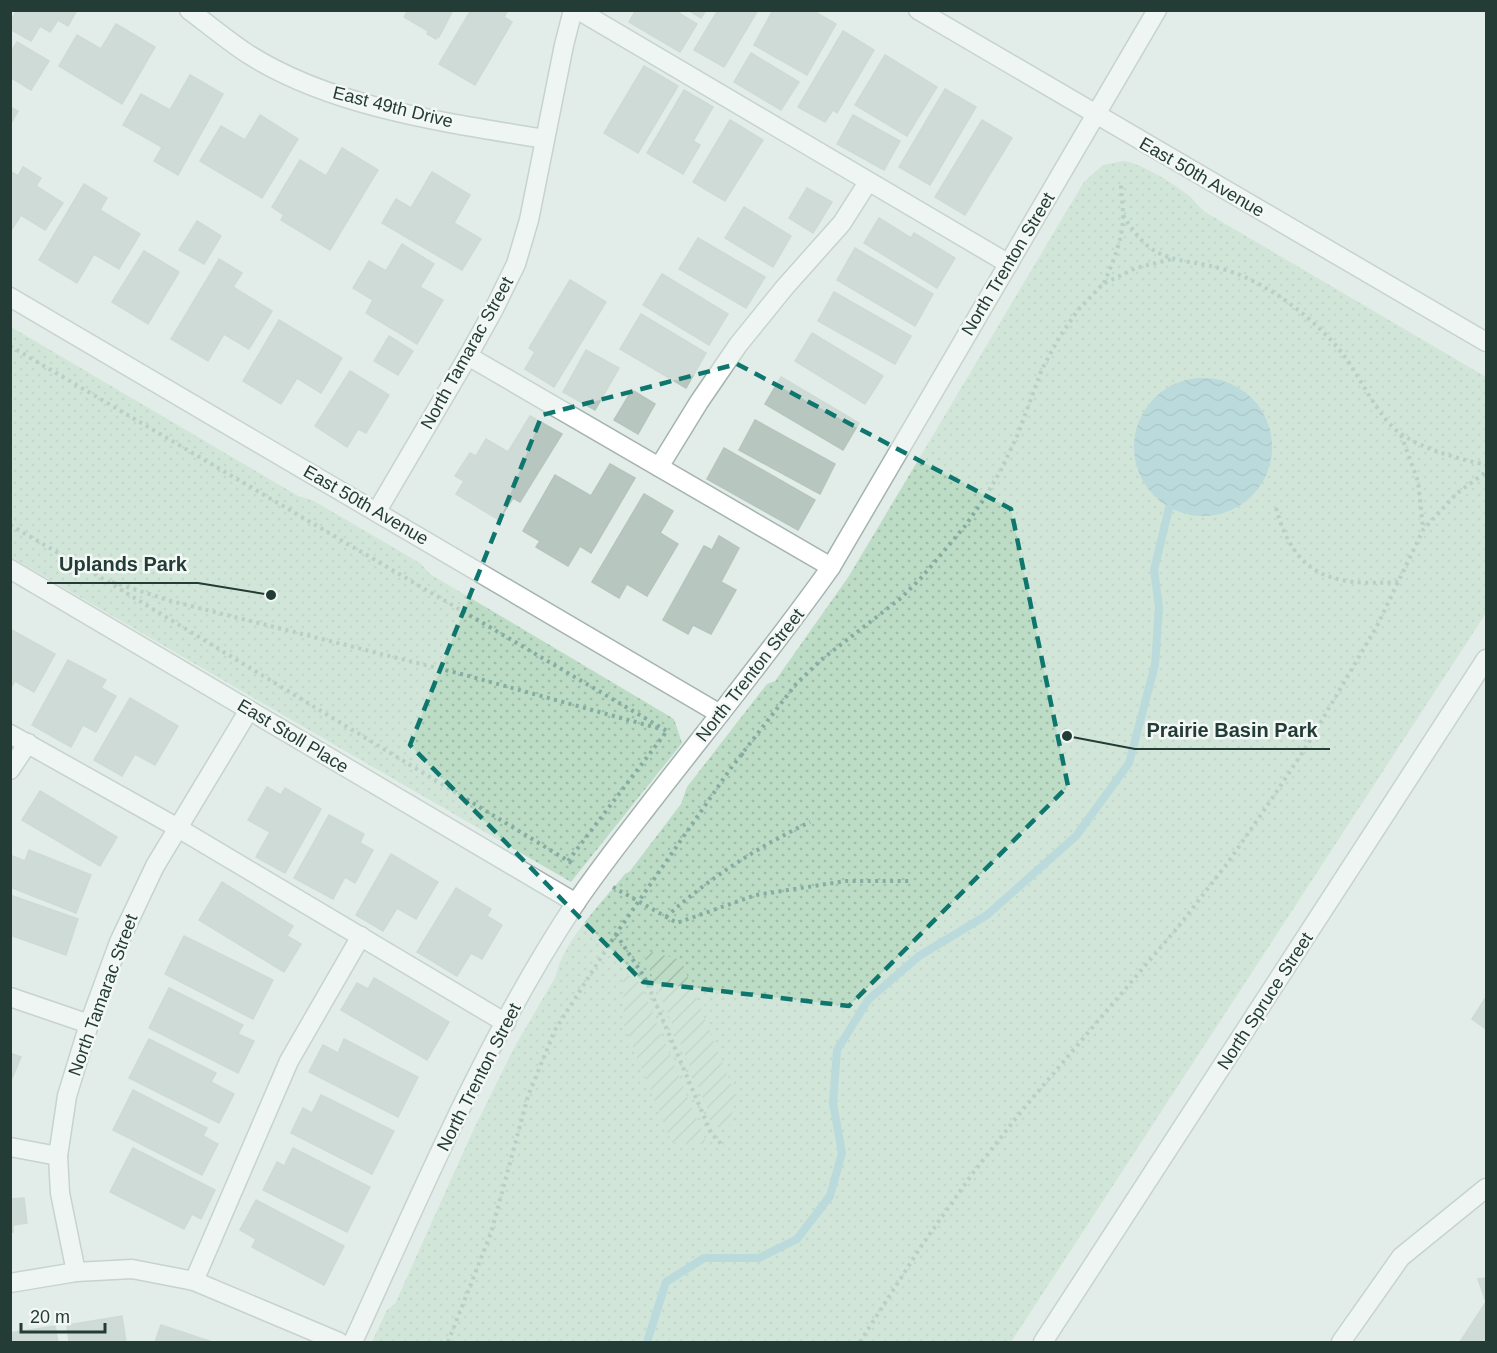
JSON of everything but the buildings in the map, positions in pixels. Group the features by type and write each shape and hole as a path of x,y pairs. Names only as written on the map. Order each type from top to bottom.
{"street":[{"name":"East 49th Drive","path":"189,10 249,55 293,77 350,100 436,121 546,139"},
{"name":"North Tamarac Street","path":"377,511 468,356 516,264 529,220 564,45 575,10"},
{"path":"575,10 1008,264"},
{"name":"East 50th Avenue","path":"918,10 1486,342"},
{"name":"North Trenton Street","path":"353,1342 474,1082 532,975 595,876 791,623 831,567 1157,10"},
{"path":"659,467 738,345 842,223 867,182"},
{"name":"East 50th Avenue","path":"10,297 720,714"},
{"path":"468,356 831,567"},
{"name":"East Stoll Place","path":"10,569 576,903"},
{"name":"North Spruce Street","path":"1043,1342 1486,659"},
{"name":"North Tamarac Street","path":"76,1272 60,1193 58,1156 67,1096 89,1024 119,942 155,866 249,710"},
{"path":"10,734 178,828 506,1023"},
{"path":"10,770 28,743"},
{"path":"194,1281 289,1061 361,936"},
{"path":"10,997 89,1024"},
{"path":"10,1147 58,1156"},
{"path":"1341,1342 1401,1257 1486,1188"},
{"path":"10,1283 76,1272 132,1269 194,1281 339,1342"}],"path":[{"path":"1103,284 1117,250 1123,215 1120,183"},
{"path":"1123,215 1142,242 1151,250 1172,259 1226,270 1255,282 1306,316 1345,356 1372,399 1400,434 1418,481 1423,530"},
{"path":"448,1342 491,1233 528,1096 555,1030 638,901 741,754 796,684 821,660 901,598 945,552 984,499 1001,470 1018,434 1042,369 1060,336 1078,310 1103,284 1136,268 1172,259"},
{"path":"10,346 667,731"},
{"path":"1400,434 1429,449 1486,465"},
{"path":"860,1342 922,1245 973,1173 1024,1108 1178,927 1229,861 1308,744 1377,626 1423,530 1456,494 1486,472"},
{"path":"1276,508 1287,540 1298,556 1328,578 1373,584 1398,582"},
{"path":"10,525 105,580 568,861 677,923 756,896 846,881 909,881"},
{"path":"105,580 171,601 465,675 667,731"},
{"path":"568,861 667,731"},
{"path":"741,754 747,758"},
{"path":"666,917 733,865 810,822"},
{"path":"616,934 645,978 711,1133 724,1147"}],"highlighted area":[{"path":"737,364 1011,509 1068,786 849,1006 643,982 410,745 542,415"}],"green space":[{"path":"1124,161 1166,180 1188,195 1205,212 1486,377 1486,613 1011,1342 372,1342 387,1310 395,1304 472,1133 514,1048 556,976 566,950 584,923 630,871 681,804 687,787 767,684 775,681 849,576 1084,182 1103,165"},
{"path":"11,327 298,496 312,500 420,563 430,574 674,719 682,743 571,882 11,557"},
{"path":"641,949 681,960 736,1096 729,1127 715,1127"},
{"path":"623,972 640,983 705,1139 704,1144 672,1143 624,1025"}],"water":[{"path":"1203,378 1229,383 1252,398 1267,421 1272,447 1267,473 1252,496 1229,511 1203,516 1177,511 1154,496 1139,473 1134,447 1139,421 1154,398 1177,383"}],"waterway":[{"path":"647,1342 666,1282 704,1258 759,1258 797,1239 830,1196 842,1153 833,1103 837,1050 868,1000 919,956 987,915 1076,836 1129,763 1155,665 1159,607 1154,570 1169,508"}],"place":[{"name":"Uplands Park","path":"271,595"},
{"name":"Prairie Basin Park","path":"1067,736"}]}
